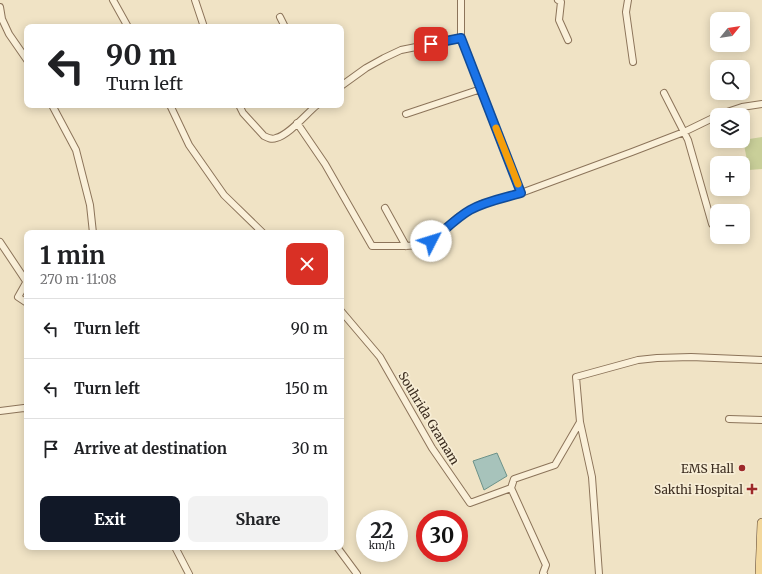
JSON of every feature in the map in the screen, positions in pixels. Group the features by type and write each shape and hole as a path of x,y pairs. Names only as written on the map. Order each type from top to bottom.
{"main road":[{"path":"760,574 762,523"}],"street":[{"path":"113,0 126,24"},
{"path":"195,0 203,24"},
{"path":"461,0 461,38 521,193"},
{"path":"558,0 561,2 559,20 568,40"},
{"path":"628,0 626,12 633,62"},
{"path":"0,7 2,19 9,34 24,56"},
{"path":"280,17 284,24"},
{"path":"344,84 366,68 401,50 461,38"},
{"path":"406,114 481,89"},
{"path":"664,92 688,140 710,217"},
{"path":"739,108 762,104"},
{"path":"54,108 76,150 90,205 93,230"},
{"path":"171,108 189,145 224,194 260,230"},
{"path":"240,108 243,113 264,136 274,139 282,136 314,108"},
{"path":"297,123 325,164 372,246 406,246 419,245 431,241 457,218 481,204 521,193 684,132 710,119"},
{"path":"385,208 406,246"},
{"path":"0,242 24,277"},
{"path":"24,287 18,298 24,301"},
{"name":"Souhrida Gramam","path":"344,315 380,357 432,448 470,503 511,488"},
{"path":"599,574 592,477 580,422 576,377 638,360 657,358 691,357 762,360"},
{"path":"0,411 24,408"},
{"path":"729,419 762,420"},
{"path":"544,574 546,565 511,488 514,479 555,465 580,422"},
{"path":"177,550 190,574"},
{"path":"339,550 357,574"}],"green space":[{"path":"762,137 762,169 750,170 750,156 746,156 745,148 750,148 750,139"}],"water":[{"path":"497,453 507,476 484,490 473,461"}],"slow traffic":[{"path":"496,128 518,184"}],"place":[{"name":"EMS Hall","path":"742,468"},
{"name":"Sakthi Hospital","path":"752,489"}],"route":[{"path":"431,44 461,38 521,193 481,204 457,218 431,241"}]}
